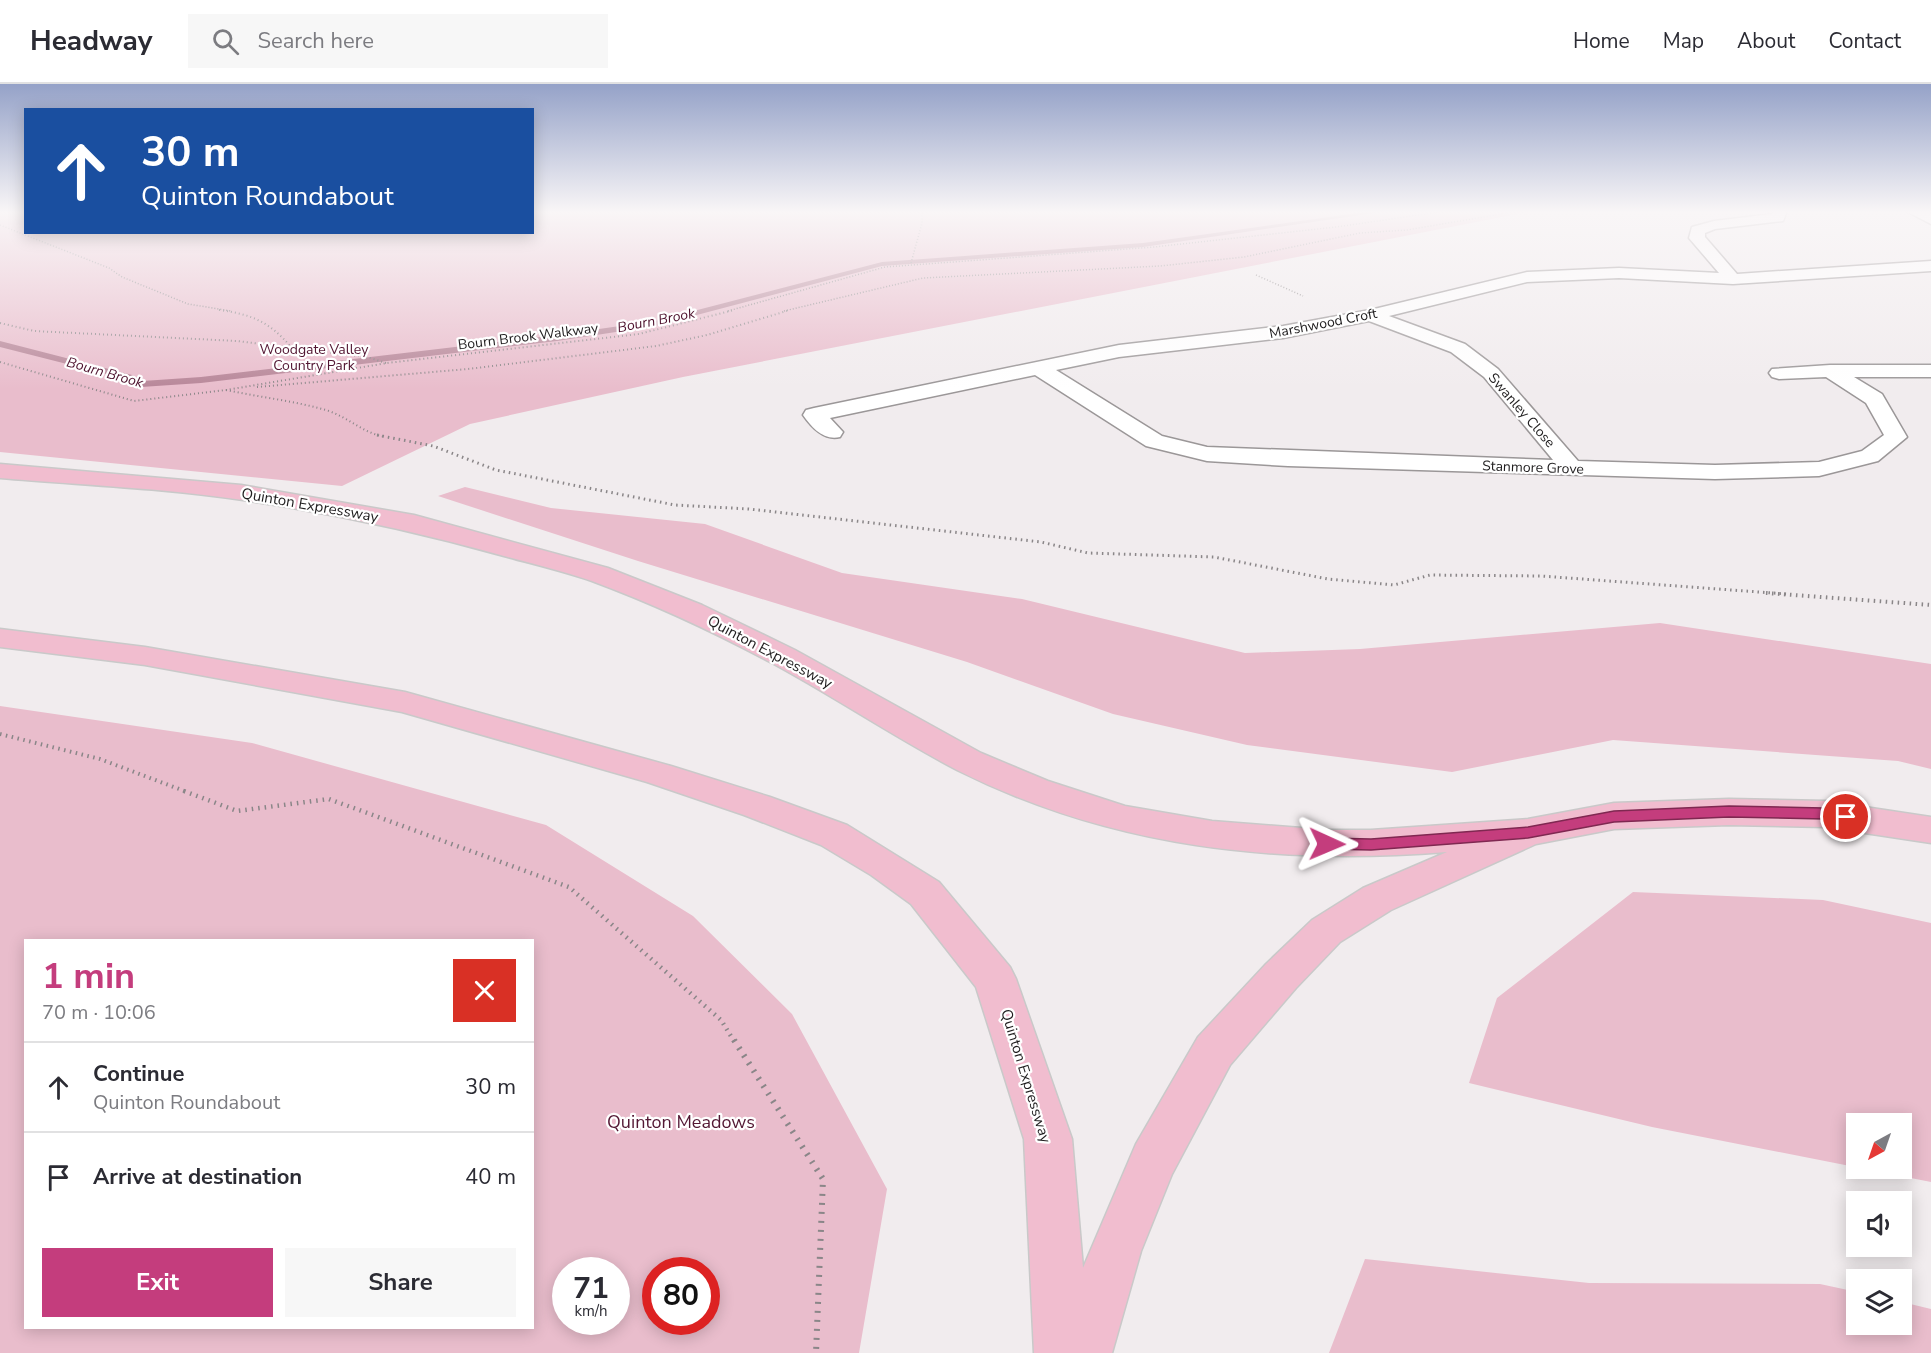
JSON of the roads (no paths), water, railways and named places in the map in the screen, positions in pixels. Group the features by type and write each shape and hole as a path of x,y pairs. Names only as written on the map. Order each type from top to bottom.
{"highway":[{"name":"Quinton Expressway","path":"0,471 241,492 414,524 598,574 692,611 723,626 969,760 1035,790 1122,819 1212,835 1327,844 1371,844 1528,832"},
{"name":"Quinton Expressway","path":"0,638 145,656 405,702 659,774 757,806 834,835 885,865 925,893 995,979 1048,1139 1062,1353"},
{"path":"1084,1353 1115,1251 1153,1161 1214,1051 1281,976 1326,931 1377,899 1528,832 1614,816 1729,812 1824,814 1931,830"}],"street":[{"path":"1725,270 1733,279"},
{"name":"Marshwood Croft","path":"831,432 814,415 1119,351 1284,332 1371,315 1527,277 1619,273 1733,279 1867,270"},
{"name":"Swanley Close","path":"1371,315 1458,348 1491,372 1572,468"},
{"name":"Stanmore Grove","path":"1038,368 1154,441 1207,454 1288,459 1715,472 1819,469 1870,456 1896,437 1874,399 1830,371"},
{"path":"1779,373 1931,371"}],"waterway":[{"name":"Bourn Brook","path":"0,344 129,377 141,384 201,380 557,338 655,323 858,270"}],"park label":[{"name":"Woodgate Valley Country Park","path":"314,358"},
{"name":"Quinton Meadows","path":"681,1122"}]}
